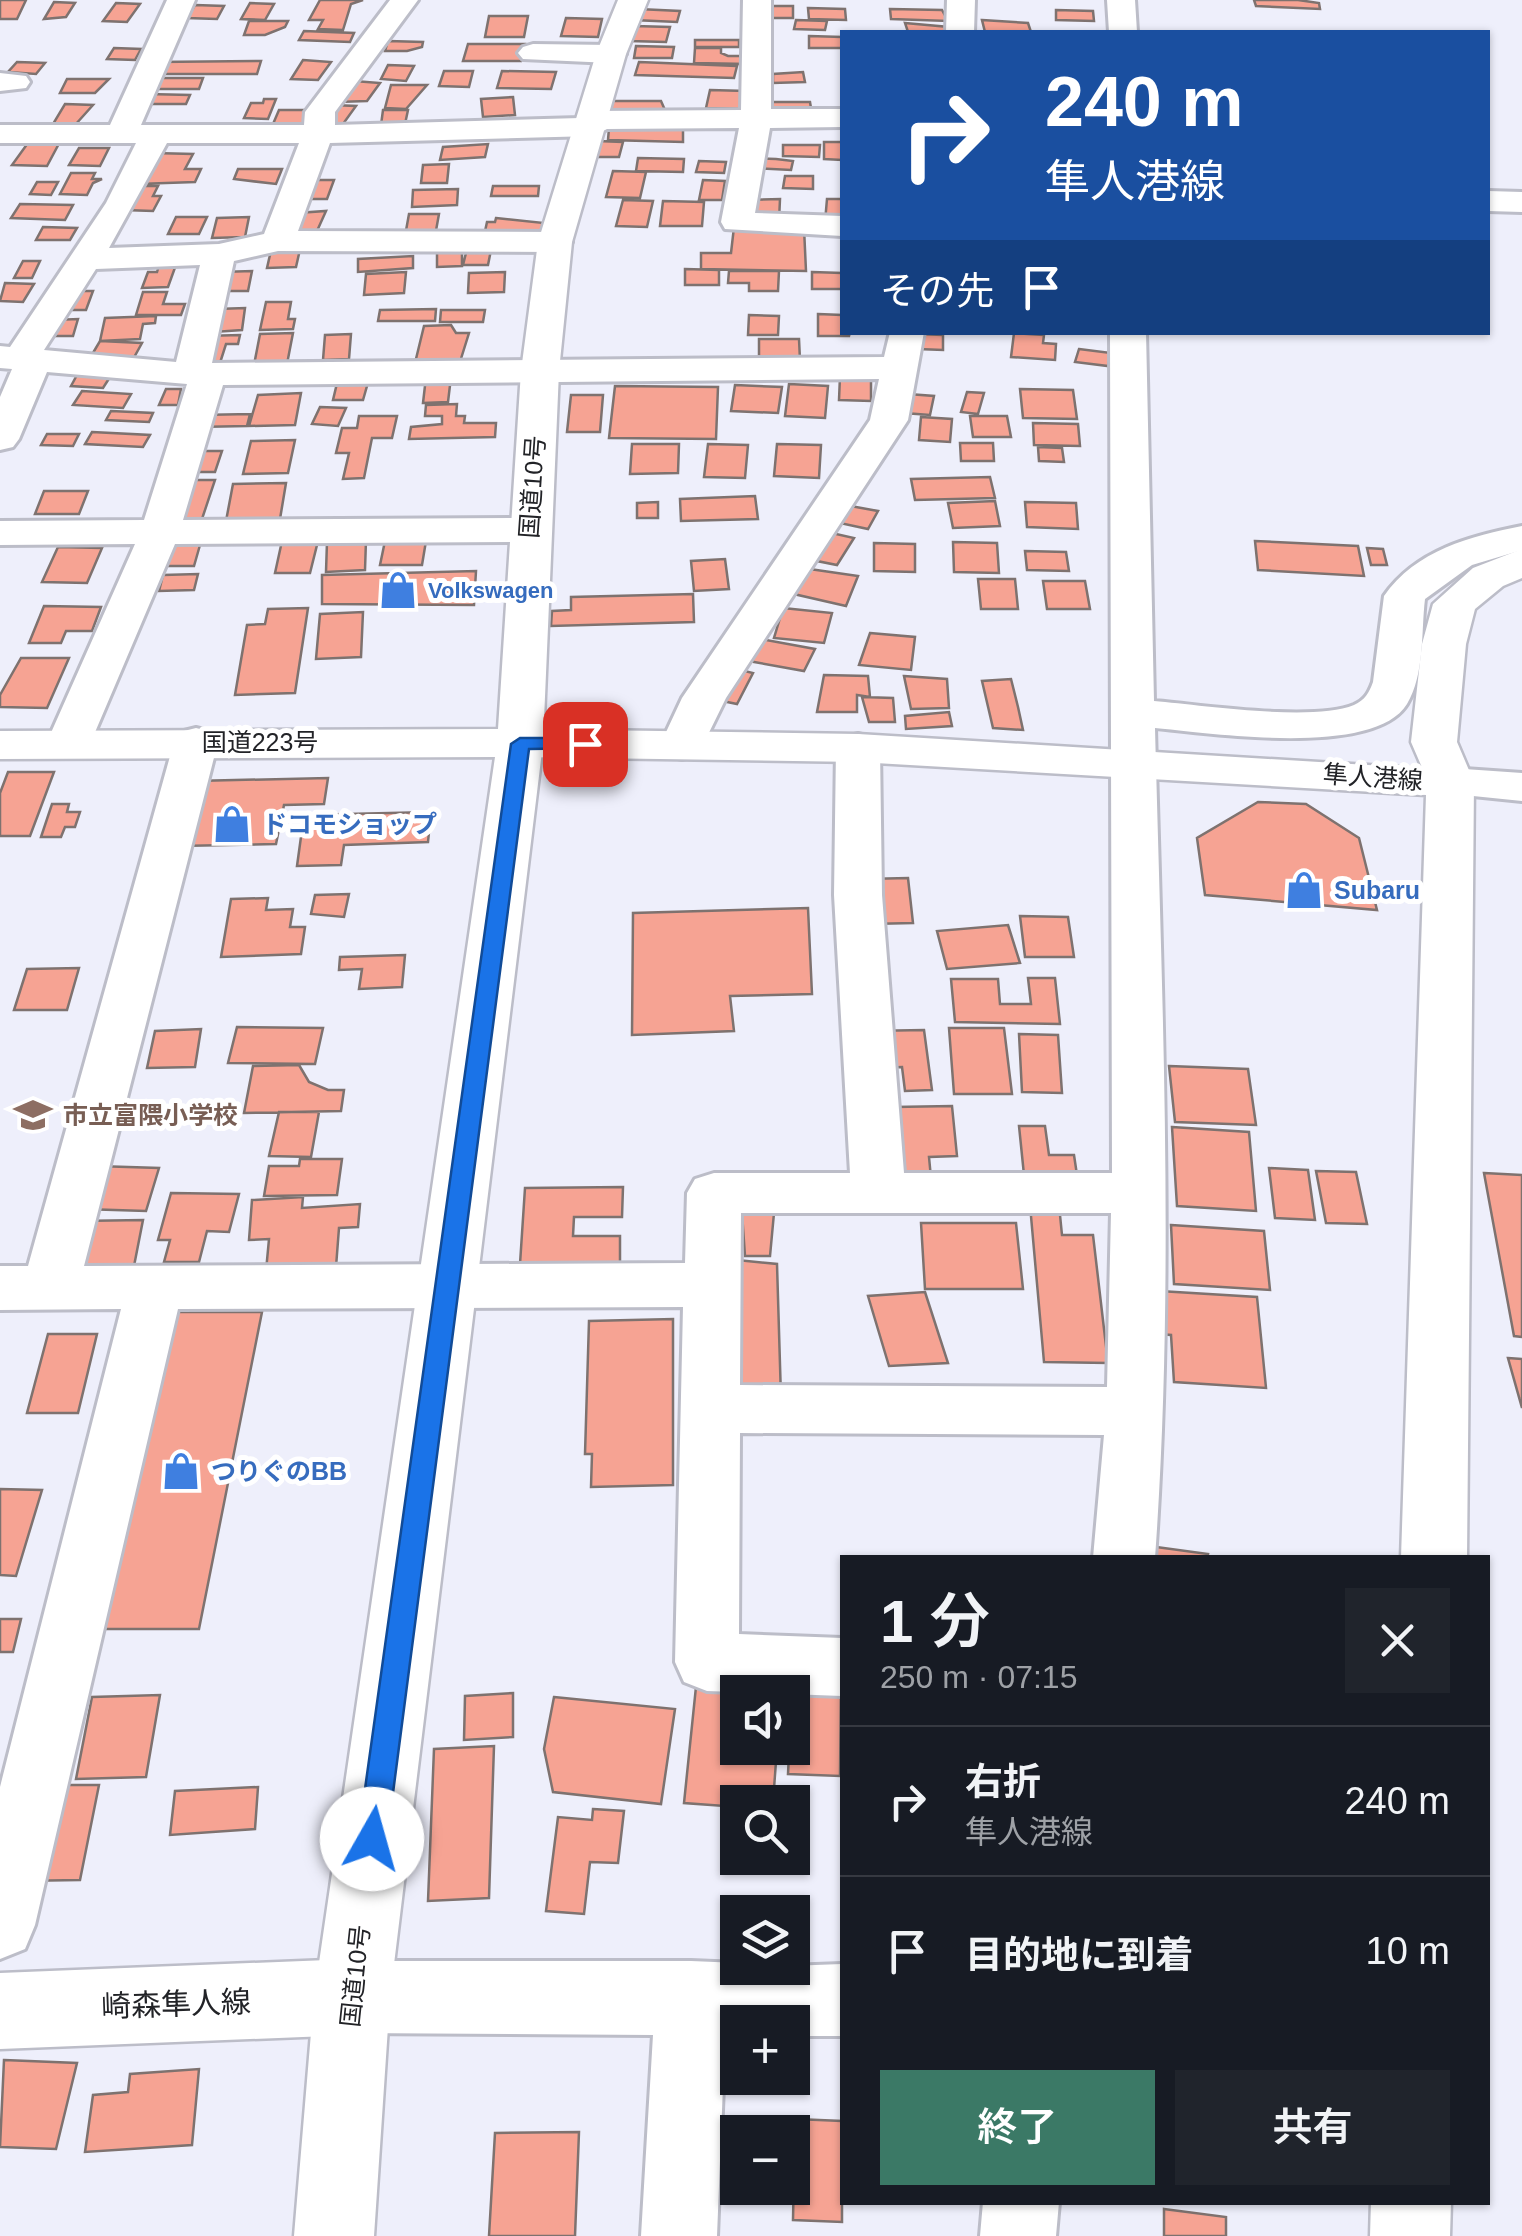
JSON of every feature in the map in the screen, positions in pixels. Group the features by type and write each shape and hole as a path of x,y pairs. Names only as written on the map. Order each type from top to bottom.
{"main road":[{"name":"国道10号","path":"334,2236 352,1996 520,744 540,371 555,242 632,0"},
{"path":"1450,782 1434,742 1444,644 1455,604 1488,577 1522,562"},
{"path":"1450,782 1470,744 1461,699 1469,649 1486,605 1522,585"},
{"name":"隼人港線","path":"520,744 858,748 1136,738 1450,782 1434,1555"},
{"name":"国道223号","path":"0,745 520,744"},
{"name":"崎森隼人線","path":"0,2011 352,1996"},
{"path":"1410,2236 1411,2205"}],"street":[{"path":"122,132 182,0"},
{"path":"278,240 320,132 320,112 404,0"},
{"path":"757,0 756,120 737,222 840,226"},
{"path":"960,30 961,0"},
{"path":"1121,0 1124,30"},
{"path":"534,53 612,54"},
{"path":"0,134 320,132 840,118"},
{"path":"0,439 18,359 122,203 157,133"},
{"path":"1490,200 1522,202"},
{"path":"86,260 219,254 278,240 555,242"},
{"path":"68,744 160,532 200,374 219,254"},
{"path":"1124,1555 1136,1411 1138,1193 1136,738 1128,335"},
{"path":"18,359 200,374 540,371 904,350 890,420 784,573 704,698 682,744"},
{"path":"0,534 529,530"},
{"path":"1136,738 1335,725 1372,716 1390,696 1405,596 1444,563 1480,547 1522,538"},
{"path":"196,742 25,1288 712,1284"},
{"path":"858,748 858,896 878,1192"},
{"path":"1450,782 1522,787"},
{"path":"840,1667 707,1662 714,1192 1138,1193"},
{"path":"0,1925 154,1290"},
{"path":"710,1409 1136,1411"},
{"path":"352,1996 840,2000"},
{"path":"679,2236 691,1998"},
{"path":"1018,2236 1021,2205"}],"building":[{"path":"0,0 26,0 17,19 0,19"},
{"path":"320,0 363,0 351,4 343,30 318,29 323,20 309,20"},
{"path":"1254,0 1298,0 1319,3 1320,9 1256,6"},
{"path":"54,2 75,3 66,17 44,19"},
{"path":"116,3 140,4 127,22 103,21"},
{"path":"250,3 274,4 265,20 241,19"},
{"path":"195,5 224,6 217,19 187,18"},
{"path":"761,6 793,6 793,18 761,18"},
{"path":"808,8 845,9 846,20 809,19"},
{"path":"638,9 680,11 677,22 634,20"},
{"path":"890,9 942,10 948,21 891,19"},
{"path":"1056,10 1093,11 1094,21 1056,20"},
{"path":"489,16 528,16 524,37 485,37"},
{"path":"566,18 602,19 598,37 561,36"},
{"path":"796,20 827,21 825,30 794,29"},
{"path":"982,20 1028,23 1030,30 984,30"},
{"path":"249,21 288,21 285,27 265,35 244,35"},
{"path":"905,23 950,30 907,30"},
{"path":"634,26 670,27 666,42 630,41"},
{"path":"304,31 354,33 350,42 299,40"},
{"path":"809,36 840,37 840,48 809,48"},
{"path":"695,40 739,40 739,47 695,47"},
{"path":"388,41 423,42 422,47 407,51 385,51"},
{"path":"468,44 525,44 521,61 463,61"},
{"path":"636,46 674,47 672,58 634,58"},
{"path":"114,48 141,49 135,60 107,59"},
{"path":"695,48 721,48 721,53 728,56 749,56 748,64 694,63"},
{"path":"303,60 331,62 318,80 291,79"},
{"path":"261,61 257,74 150,74 155,62"},
{"path":"17,62 45,63 36,74 8,72"},
{"path":"639,62 737,66 734,78 635,75"},
{"path":"388,65 414,66 406,81 381,79"},
{"path":"444,71 473,71 469,87 439,86"},
{"path":"502,71 556,72 551,89 497,88"},
{"path":"803,72 805,82 773,83 773,74"},
{"path":"154,78 203,78 199,89 149,89"},
{"path":"67,79 109,79 95,93 60,93"},
{"path":"354,81 380,83 367,101 339,102"},
{"path":"391,85 427,85 406,109 385,108"},
{"path":"710,90 746,91 743,109 706,108"},
{"path":"147,94 190,95 186,104 142,104"},
{"path":"513,97 515,115 483,117 481,99"},
{"path":"264,99 276,99 268,119 244,118 251,103 263,103"},
{"path":"607,101 661,101 668,117 604,116"},
{"path":"767,102 810,102 812,114 768,114"},
{"path":"65,104 93,105 75,125 53,124"},
{"path":"332,105 356,106 343,124 321,123"},
{"path":"279,110 313,110 307,125 273,124"},
{"path":"383,110 408,110 405,124 381,125"},
{"path":"609,128 683,128 683,142 608,140"},
{"path":"33,136 63,136 47,166 12,165"},
{"path":"597,141 623,142 619,157 593,157"},
{"path":"824,142 840,142 840,160 824,159"},
{"path":"488,144 485,157 440,160 443,147"},
{"path":"783,145 820,145 819,157 783,156"},
{"path":"79,148 109,148 100,166 69,165"},
{"path":"153,153 193,154 185,169 201,169 195,182 138,184"},
{"path":"638,158 684,159 683,172 636,171"},
{"path":"753,158 793,161 791,170 750,168"},
{"path":"699,161 726,162 724,173 696,172"},
{"path":"449,164 447,183 421,183 423,165"},
{"path":"238,169 282,169 276,184 234,179"},
{"path":"613,171 646,172 640,198 606,197"},
{"path":"71,173 95,173 92,179 102,179 93,183 87,195 60,194"},
{"path":"785,176 813,176 813,189 783,188"},
{"path":"313,180 334,180 327,199 306,199"},
{"path":"703,180 725,181 722,200 699,200"},
{"path":"37,182 58,182 51,195 30,194"},
{"path":"139,186 158,186 153,196 161,196 153,211 125,210"},
{"path":"493,186 539,186 538,196 491,196"},
{"path":"458,189 457,205 412,207 413,190"},
{"path":"780,199 779,221 743,220 746,200"},
{"path":"827,199 840,199 840,223 825,222"},
{"path":"623,200 653,201 647,227 616,226"},
{"path":"663,201 704,202 702,226 660,226"},
{"path":"20,204 73,205 65,220 11,218"},
{"path":"326,211 317,231 290,230 297,213"},
{"path":"409,214 439,214 435,236 405,236"},
{"path":"176,217 207,217 199,234 168,234"},
{"path":"249,217 245,237 212,238 217,218"},
{"path":"496,218 544,223 542,233 484,236 487,222 495,222"},
{"path":"43,227 77,228 70,240 36,240"},
{"path":"734,227 804,228 806,271 701,269 701,253 731,253"},
{"path":"301,245 296,267 267,268 272,246"},
{"path":"468,245 492,245 488,265 463,265"},
{"path":"462,250 462,266 437,267 437,251"},
{"path":"413,256 413,268 358,272 358,259"},
{"path":"23,261 40,261 32,278 14,278"},
{"path":"160,262 177,262 168,287 142,288 148,272 157,272"},
{"path":"685,269 719,270 719,285 685,285"},
{"path":"252,271 248,291 216,291 221,272"},
{"path":"729,271 779,271 778,291 749,291 749,283 728,283"},
{"path":"406,272 404,293 364,295 366,274"},
{"path":"505,272 504,292 468,293 469,273"},
{"path":"812,272 840,273 840,289 812,289"},
{"path":"5,283 34,284 23,302 0,301"},
{"path":"66,291 93,291 86,310 59,310"},
{"path":"143,292 167,292 163,304 185,304 181,315 136,315"},
{"path":"266,302 291,302 288,319 295,319 293,329 260,330"},
{"path":"245,308 242,330 214,332 217,309"},
{"path":"436,309 435,321 378,321 380,310"},
{"path":"441,310 485,310 483,322 440,322"},
{"path":"818,314 840,315 840,335 850,336 818,336"},
{"path":"749,315 779,316 778,335 748,335"},
{"path":"156,316 155,323 143,324 140,339 100,341 105,318"},
{"path":"78,319 73,336 48,336 54,320"},
{"path":"451,325 456,333 469,333 459,365 415,363 424,326"},
{"path":"293,333 287,364 254,365 260,334"},
{"path":"351,334 349,359 323,360 325,335"},
{"path":"240,335 238,344 226,344 220,363 195,363 203,336"},
{"path":"918,335 943,335 943,350 918,349"},
{"path":"1014,335 1044,335 1043,343 1056,344 1055,360 1011,357"},
{"path":"759,339 799,339 800,360 759,360"},
{"path":"100,341 142,343 132,361 87,363"},
{"path":"1079,349 1111,353 1108,366 1075,362"},
{"path":"77,375 110,377 103,388 71,386"},
{"path":"840,376 871,377 871,401 839,400"},
{"path":"426,377 451,377 448,402 423,403"},
{"path":"338,379 369,379 363,400 333,400"},
{"path":"789,384 828,386 825,418 785,416"},
{"path":"735,385 782,387 778,413 731,411"},
{"path":"615,386 718,387 716,439 609,438"},
{"path":"166,389 181,389 178,405 159,405"},
{"path":"1020,389 1073,390 1077,419 1023,418"},
{"path":"82,391 131,394 123,408 73,405"},
{"path":"967,392 984,393 978,414 961,412"},
{"path":"301,393 295,425 249,426 258,395"},
{"path":"908,394 934,396 930,415 904,413"},
{"path":"571,395 603,395 600,432 567,432"},
{"path":"457,404 456,416 465,416 464,423 496,423 495,437 409,439 411,427 442,424 442,416 425,416 426,405"},
{"path":"320,407 346,408 338,426 312,424"},
{"path":"111,411 153,413 149,422 106,420"},
{"path":"250,414 247,426 197,427 200,415"},
{"path":"359,416 397,416 392,438 372,438 364,478 343,479 349,453 336,453 342,428 357,428"},
{"path":"970,416 1007,416 1011,437 973,437"},
{"path":"921,417 952,419 950,442 919,440"},
{"path":"1033,423 1078,424 1080,446 1034,445"},
{"path":"92,432 150,435 143,447 85,444"},
{"path":"47,434 79,434 73,446 41,445"},
{"path":"295,440 288,473 243,474 251,441"},
{"path":"960,443 993,443 994,461 961,461"},
{"path":"632,444 679,444 678,473 630,474"},
{"path":"708,444 748,445 745,478 704,477"},
{"path":"777,444 821,445 819,478 774,476"},
{"path":"1038,447 1062,448 1064,462 1039,461"},
{"path":"196,451 222,451 215,472 189,472"},
{"path":"990,477 995,498 915,500 911,479"},
{"path":"189,480 215,480 202,519 175,519"},
{"path":"286,483 280,519 226,521 233,484"},
{"path":"44,491 88,491 79,514 35,514"},
{"path":"755,496 758,519 681,521 680,499"},
{"path":"995,501 1000,526 953,528 948,503"},
{"path":"658,502 658,518 637,518 637,503"},
{"path":"1025,502 1076,503 1078,529 1027,527"},
{"path":"845,505 878,511 868,529 835,522"},
{"path":"814,529 854,538 837,565 797,557"},
{"path":"202,538 194,566 163,566 172,539"},
{"path":"366,540 365,570 326,572 327,542"},
{"path":"282,541 318,541 310,573 275,573"},
{"path":"385,541 426,541 422,565 380,565"},
{"path":"1255,541 1358,546 1364,576 1258,570"},
{"path":"953,542 997,543 999,573 954,572"},
{"path":"874,543 915,544 915,572 874,571"},
{"path":"58,547 102,548 87,583 42,582"},
{"path":"1367,548 1383,549 1387,565 1371,565"},
{"path":"1025,551 1066,552 1069,571 1027,570"},
{"path":"725,559 729,589 694,591 691,561"},
{"path":"782,565 858,576 846,606 772,589"},
{"name":"Volkswagen","path":"476,571 474,605 322,604 322,575"},
{"path":"198,574 194,590 159,591 163,575"},
{"path":"978,579 1015,579 1018,609 981,609"},
{"path":"1043,581 1085,581 1090,609 1047,609"},
{"path":"693,594 694,622 551,626 552,611 571,610 571,597"},
{"path":"44,606 101,607 92,631 66,631 61,643 29,643"},
{"path":"308,608 295,693 235,695 247,625 265,624 268,609"},
{"path":"783,608 832,613 824,643 774,638"},
{"path":"363,612 361,657 316,659 320,614"},
{"path":"870,633 915,637 911,670 859,665"},
{"path":"755,638 815,649 804,671 743,660"},
{"path":"21,658 69,658 47,708 0,707 0,695"},
{"path":"712,663 753,673 737,704 693,695"},
{"path":"824,675 868,676 870,697 857,695 857,712 817,712"},
{"path":"904,676 947,679 949,708 911,709"},
{"path":"1011,679 1023,730 993,728 982,681"},
{"path":"862,697 893,698 895,722 869,722"},
{"path":"949,712 952,726 906,729 905,716"},
{"path":"8,772 54,772 30,836 0,836 0,793"},
{"name":"ドコモショップ","path":"328,778 324,804 284,805 276,844 179,846 194,781"},
{"path":"1258,802 1306,804 1359,838 1377,910 1205,895 1197,838"},
{"path":"52,804 69,804 67,812 80,812 75,827 65,827 61,837 41,837"},
{"path":"431,812 428,842 344,845 341,865 297,866 304,815"},
{"path":"908,878 913,923 870,924 866,879"},
{"path":"349,894 344,917 311,914 315,895"},
{"path":"268,898 266,910 293,909 290,927 305,927 301,954 221,957 231,899"},
{"path":"808,908 812,994 730,996 734,1031 632,1035 633,913"},
{"path":"1020,916 1068,917 1074,957 1025,957"},
{"path":"1008,925 1020,963 947,969 937,931"},
{"path":"405,955 402,987 359,989 362,969 339,970 340,957"},
{"path":"79,968 67,1010 14,1010 27,969"},
{"path":"1028,978 1055,978 1060,1024 955,1022 951,979 998,979 1000,1004 1031,1004"},
{"path":"237,1027 323,1028 315,1064 228,1063"},
{"path":"949,1028 1004,1028 1012,1094 954,1094"},
{"path":"201,1029 195,1067 147,1068 155,1031"},
{"path":"924,1030 932,1090 905,1091 902,1067 872,1068 869,1031"},
{"path":"1019,1034 1058,1035 1062,1093 1022,1092"},
{"path":"299,1065 309,1082 328,1090 344,1090 341,1111 244,1113 253,1066"},
{"path":"1169,1066 1248,1069 1256,1125 1175,1122"},
{"path":"952,1106 957,1156 929,1157 931,1178 900,1178 894,1107"},
{"path":"279,1112 319,1112 311,1157 269,1156"},
{"path":"1019,1126 1045,1126 1049,1155 1074,1155 1077,1175 1024,1175"},
{"path":"1172,1127 1249,1132 1256,1211 1177,1206"},
{"path":"300,1159 342,1159 337,1195 264,1196 269,1166 299,1166"},
{"path":"96,1166 159,1168 146,1211 83,1209"},
{"path":"1269,1168 1308,1170 1315,1220 1275,1218"},
{"path":"1316,1171 1356,1172 1367,1224 1326,1223"},
{"path":"1484,1173 1522,1175 1522,1337 1514,1336"},
{"path":"623,1187 622,1217 574,1217 573,1236 620,1236 620,1264 520,1264 525,1188"},
{"path":"171,1193 239,1194 229,1232 207,1231 199,1262 164,1262 170,1240 158,1240"},
{"path":"303,1197 302,1208 360,1204 358,1227 339,1228 336,1267 266,1271 269,1239 249,1240 252,1200"},
{"path":"1030,1205 1059,1205 1062,1235 1093,1235 1108,1363 1044,1362"},
{"path":"742,1213 774,1213 770,1256 745,1256"},
{"path":"143,1220 134,1266 68,1267 78,1221"},
{"path":"921,1223 1016,1223 1023,1289 925,1289"},
{"path":"1171,1225 1264,1231 1270,1290 1174,1284"},
{"path":"737,1260 777,1264 781,1398 734,1397"},
{"path":"1143,1290 1257,1297 1266,1388 1174,1382 1171,1335 1145,1333"},
{"path":"925,1292 948,1363 889,1366 868,1296"},
{"name":"つりぐのBB","path":"168,1312 262,1312 199,1629 94,1629"},
{"path":"673,1319 673,1485 591,1487 592,1454 585,1454 589,1321"},
{"path":"48,1334 97,1334 78,1413 27,1413"},
{"path":"1508,1358 1522,1359 1522,1408"},
{"path":"0,1489 42,1490 16,1576 0,1575"},
{"path":"1149,1546 1208,1554 1208,1555 1149,1555"},
{"path":"0,1619 21,1619 13,1652 0,1652"},
{"path":"697,1677 720,1681 720,1765 776,1765 774,1785 720,1785 720,1806 684,1803"},
{"path":"840,1686 840,1776 788,1774 788,1765 810,1765 810,1690"},
{"path":"513,1693 513,1737 464,1740 465,1696"},
{"path":"160,1695 146,1777 76,1779 92,1697"},
{"path":"554,1697 675,1709 661,1804 553,1792 544,1749"},
{"path":"494,1746 489,1898 428,1901 434,1749"},
{"path":"39,1785 99,1785 80,1880 18,1881"},
{"path":"258,1787 255,1829 170,1835 175,1791"},
{"path":"593,1809 624,1811 618,1863 590,1862 584,1914 546,1911 558,1817 592,1820"},
{"path":"4,2060 77,2063 56,2149 0,2147"},
{"path":"199,2069 192,2145 85,2152 93,2095 128,2092 130,2074"},
{"path":"810,2120 840,2121 842,2222 793,2220 793,2205 810,2205"},
{"path":"579,2132 575,2236 489,2236 495,2133"},
{"path":"1164,2209 1226,2217 1226,2236 1164,2236"}],"place":[{"name":"Volkswagen","path":"398,590"},
{"name":"ドコモショップ","path":"232,824"},
{"name":"Subaru","path":"1304,890"},
{"name":"市立富隈小学校","path":"33,1115"},
{"name":"つりぐのBB","path":"181,1471"}],"route":[{"path":"372,1839 520,744 585,744"}]}
